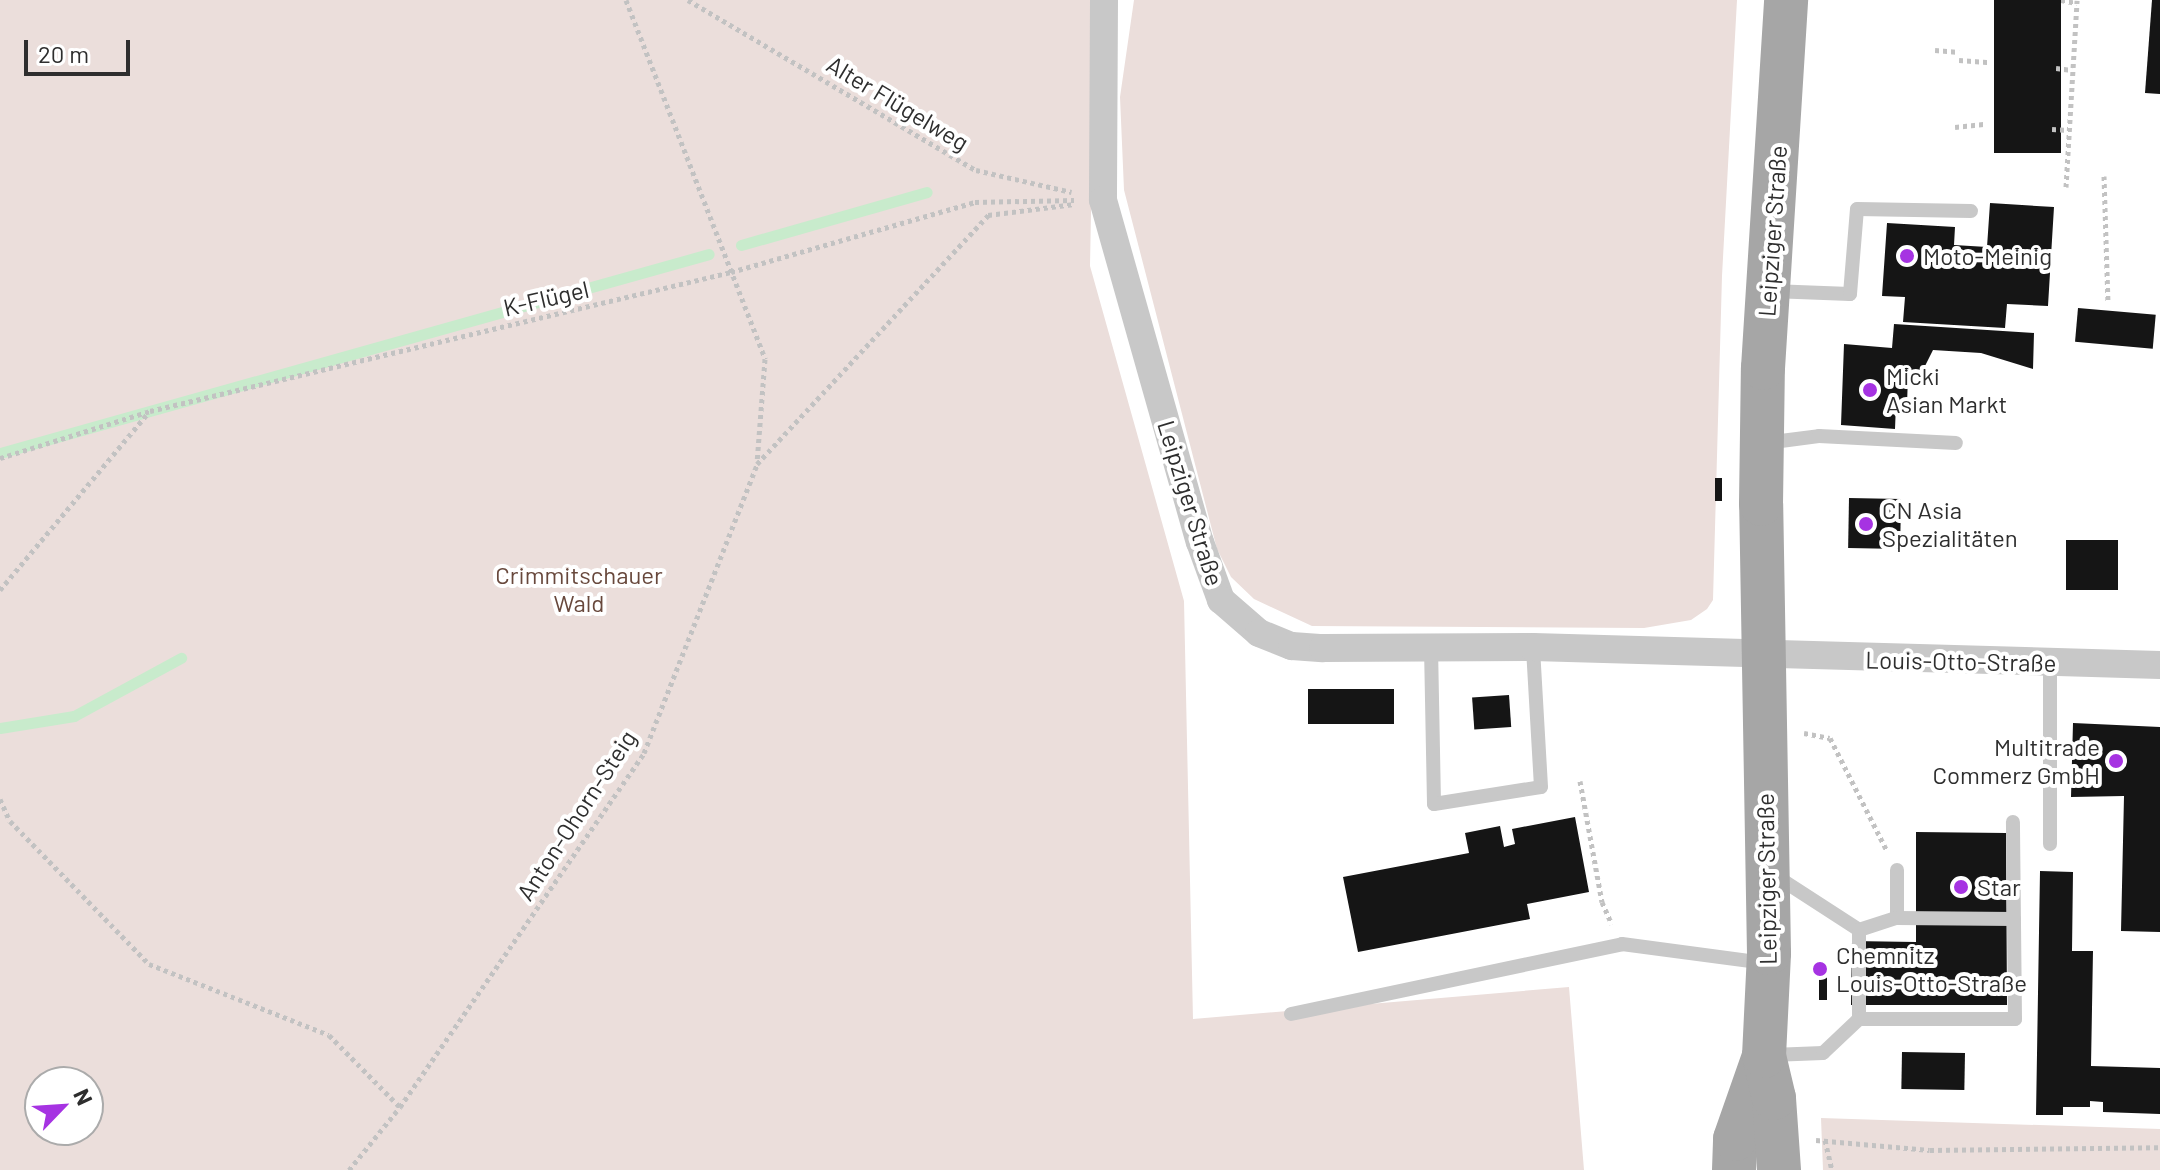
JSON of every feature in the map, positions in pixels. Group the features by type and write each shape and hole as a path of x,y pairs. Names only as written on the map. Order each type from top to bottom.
{"main road":[{"name":"Leipziger Straße","path":"1779,1154 1764,1056 1769,964 1763,725 1762,443 1786,0"},
{"name":"Leipziger Straße","path":"1734,1170 1735,1139 1764,1056"}],"street":[{"name":"Leipziger Straße","path":"1104,0 1103,200 1221,600 1259,633 1292,646 1533,647 1763,655"},
{"name":"Louis-Otto-Straße","path":"1763,655 2160,665"}],"lane":[{"path":"1768,291 1850,294 1857,209 1971,211"},
{"path":"1762,443 1819,436 1956,443"},
{"path":"1431,647 1434,804 1541,787 1533,647"},
{"path":"2050,663 2050,844"},
{"path":"1764,1056 1823,1053 1859,1019 2015,1019 2013,822"},
{"path":"1897,870 1897,918"},
{"path":"1767,871 1859,930"},
{"path":"1859,930 1897,918 2014,919"},
{"path":"1859,930 1859,1019"},
{"path":"1291,1014 1622,944 1769,964"}],"path":[{"path":"626,0 765,359 757,464"},
{"name":"Alter Flügelweg","path":"688,0 976,170 1103,200"},
{"path":"2061,0 2077,1 2066,187"},
{"path":"1935,50 1959,52"},
{"path":"1959,60 1990,62"},
{"path":"2056,68 2072,70"},
{"path":"1955,127 1986,124"},
{"path":"2052,129 2068,130"},
{"path":"2104,176 2108,302"},
{"name":"K-Flügel","path":"0,458 150,411 731,272 975,202 1103,200"},
{"name":"Anton-Ohorn-Steig","path":"349,1170 400,1107 644,753 757,464 988,215 1103,200"},
{"path":"0,590 150,411"},
{"path":"1763,725 1830,738 1897,870"},
{"path":"1580,781 1602,902"},
{"path":"0,799 10,821 149,964 329,1035 400,1107"},
{"path":"1779,1154 1825,1140 1930,1150 2160,1147"},
{"path":"1825,1140 1832,1170"}],"green space":[{"name":"Crimmitschauer Wald","path":"0,0 1095,0 1090,266 1184,601 1193,1019 1569,987 1584,1170 0,1170"},
{"path":"1134,0 1737,0 1722,276 1713,600 1707,609 1691,620 1644,628 1312,626 1254,599 1231,577 1217,549 1124,190 1120,97"},
{"path":"1821,1118 2160,1129 2160,1170 1823,1170"}],"building":[{"path":"1994,0 2061,0 2061,153 1994,153"},
{"path":"2152,0 2160,0 2160,94 2145,93"},
{"path":"1990,203 2054,207 2048,306 2007,304 2005,328 1903,322 1905,297 1882,296 1887,223 1955,227 1954,245 1987,247"},
{"path":"2078,308 2156,315 2153,349 2075,342"},
{"path":"1894,324 2034,333 2033,369 1981,353 1933,350 1920,376 1908,375 1907,405 1896,404 1895,429 1841,425 1844,344 1892,348"},
{"path":"1715,478 1722,478 1722,501 1715,501"},
{"path":"1849,498 1901,499 1900,549 1848,548"},
{"path":"2066,540 2118,540 2118,590 2066,590"},
{"path":"1308,689 1394,689 1394,724 1308,724"},
{"path":"1509,695 1511,727 1474,730 1472,698"},
{"path":"2073,723 2160,727 2160,932 2121,931 2124,796 2071,797"},
{"path":"1575,817 1589,892 1527,904 1530,919 1358,952 1343,877 1469,853 1465,833 1500,826 1504,847 1515,844 1512,829"},
{"name":"Star","path":"1916,832 2006,833 2007,1005 1851,1005 1852,941 1916,942"},
{"path":"2040,871 2073,872 2072,951 2093,951 2091,1066 2160,1068 2160,1114 2103,1112 2103,1102 2090,1101 2090,1107 2063,1107 2063,1115 2036,1115"},
{"path":"1819,977 1827,977 1827,1000 1819,1000"},
{"path":"1902,1052 1965,1053 1964,1090 1901,1089"}],"waterway":[{"path":"741,245 927,192"},
{"path":"0,453 709,254"},
{"path":"0,728 74,716 181,658"}],"place":[{"name":"Moto-Meinig","path":"1907,256"},
{"name":"Micki Asian Markt","path":"1870,390"},
{"name":"CN Asia Spezialitäten","path":"1866,524"},
{"name":"Multitrade Commerz GmbH","path":"2116,761"},
{"name":"Star","path":"1961,887"},
{"name":"Chemnitz Louis-Otto-Straße","path":"1820,969"}]}
